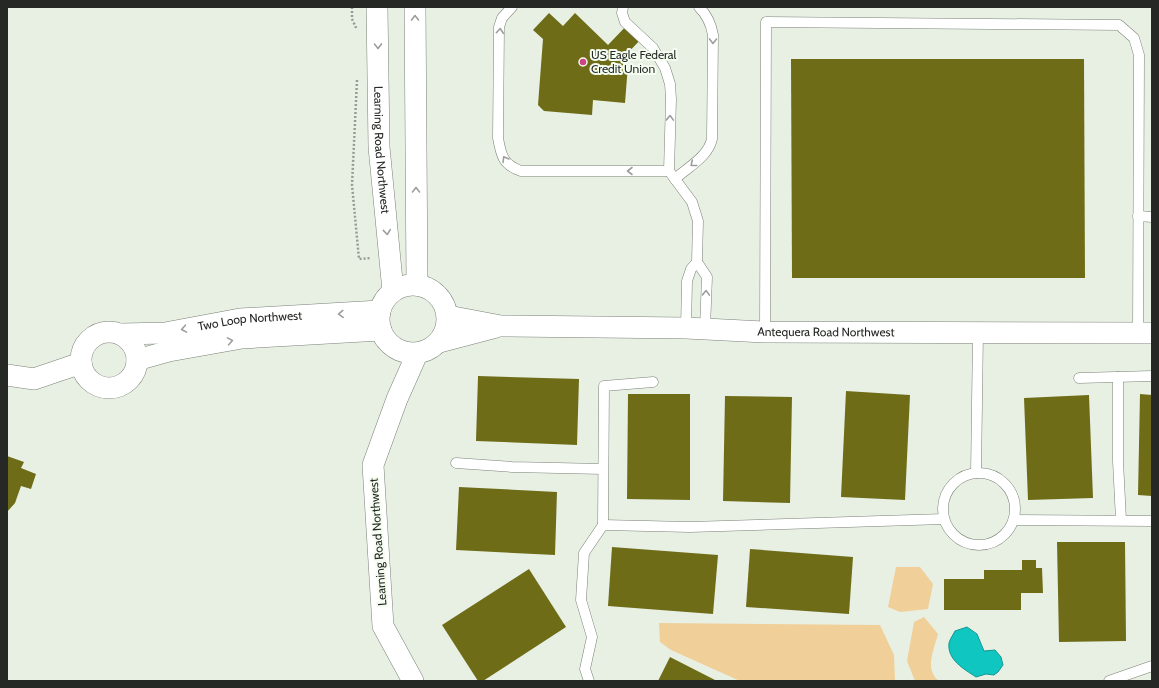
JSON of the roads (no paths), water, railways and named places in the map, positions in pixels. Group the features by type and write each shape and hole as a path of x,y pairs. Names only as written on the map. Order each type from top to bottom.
{"street":[{"name":"Learning Road Northwest","path":"377,7 379,147 393,291"},
{"path":"414,7 417,285"},
{"path":"417,285 431,290 437,295 442,301 448,316 446,330 440,342 433,348 417,354 406,353 396,349 384,338 380,321 385,300 393,291 404,286 417,285"},
{"name":"Antequera Road Northwest","path":"448,316 501,326 696,328 765,332 1145,333"},
{"name":"Two Loop Northwest","path":"122,334 165,333 240,319 380,321"},
{"name":"Two Loop Northwest","path":"137,360 169,352 242,338 380,321"},
{"name":"Antequera Road Northwest","path":"440,342 501,326"},
{"path":"107,331 122,334 133,345 137,360 135,370 129,379 121,385 111,388 100,386 91,381 84,373 81,364 83,348 92,336 107,331"},
{"name":"Learning Road Northwest","path":"396,349 396,399"},
{"name":"Learning Road Northwest","path":"413,681 384,626 373,465 396,399 417,354"},
{"path":"7,374 34,379 81,364"}],"lane":[{"path":"512,7 502,18 499,27 498,138 504,161 513,168 521,171 672,175 706,153 712,139 713,34 705,13 698,7"},
{"path":"623,7 622,13 625,22 653,48 665,68 670,84 672,175 692,202 698,221 697,262 691,270 687,281 696,328"},
{"path":"765,332 766,22 1119,25 1134,38 1140,55 1138,216 1145,333"},
{"path":"1138,216 1152,216"},
{"path":"696,328 707,277 697,262"},
{"path":"976,473 978,333"},
{"path":"1079,378 1152,376"},
{"path":"1118,377 1118,461 1121,520"},
{"path":"589,681 585,669 592,637 581,600 584,553 603,525 604,386 653,382"},
{"path":"456,463 512,467 603,469"},
{"path":"976,473 988,474 999,479 1007,486 1013,497 1015,508 1014,520 1001,539 990,544 978,546 967,544 957,538 949,530 944,519 942,508 944,498 949,488 956,481 966,475 976,473"},
{"path":"603,525 690,527 944,519"},
{"path":"1014,520 1152,520"},
{"path":"1111,681 1152,666"}],"water":[{"path":"967,627 977,634 984,651 995,650 1001,657 1003,665 994,675 986,674 976,677 957,663 951,654 949,643 955,631"}],"place":[{"name":"US Eagle Federal Credit Union","path":"583,62"}]}
